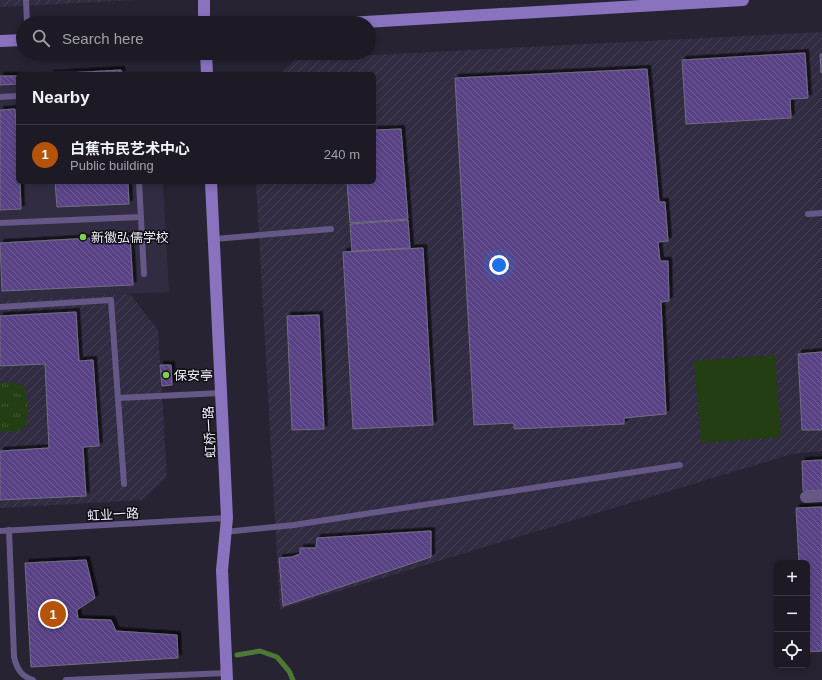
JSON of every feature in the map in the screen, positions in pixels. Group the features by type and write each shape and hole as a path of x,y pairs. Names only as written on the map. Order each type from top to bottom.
{"street":[{"path":"204,0 204,16"},
{"path":"376,21 674,2 743,0"},
{"path":"0,41 16,40"},
{"path":"206,60 207,72"},
{"name":"虹桥一路","path":"212,184 227,518 222,570 227,677"},
{"path":"806,497 822,496"}],"lane":[{"path":"26,0 27,16"},
{"path":"0,97 16,96"},
{"path":"139,184 144,274"},
{"path":"808,214 822,212"},
{"path":"0,223 140,217"},
{"path":"214,239 331,229"},
{"path":"0,307 111,300 124,484"},
{"path":"118,398 221,393"},
{"path":"225,532 294,525 680,465"},
{"name":"虹业一路","path":"0,531 227,518"},
{"path":"9,530 14,657 21,674 33,680"},
{"path":"66,680 227,677"}],"shaded area":[{"path":"0,0 135,0 0,7"},
{"path":"822,32 822,451 792,454 280,609 256,184 376,184 376,72 282,72 295,60 376,60 376,55"},
{"name":"新徽弘儒学校","path":"16,75 16,184 163,184 169,292 0,300 0,76"},
{"path":"130,294 158,330 167,477 142,500 0,508 0,300"}],"green space":[{"path":"775,355 781,437 701,443 694,361"},
{"path":"0,383 17,383 22,385 25,389 27,396 28,419 27,424 21,430 0,432"}],"building":[{"path":"805,53 808,98 790,99 791,118 686,124 682,60"},
{"path":"820,54 822,54 821,73"},
{"path":"647,69 659,202 665,202 668,241 658,242 660,261 668,261 669,301 661,302 666,414 624,418 624,424 514,429 514,423 474,425 455,78"},
{"path":"121,70 122,72 85,72"},
{"path":"0,76 16,76 16,84 0,85"},
{"path":"15,109 16,184 20,184 21,209 0,210 0,110"},
{"path":"401,129 408,219 350,223 347,184 376,184 376,130"},
{"path":"55,184 128,184 129,204 57,207"},
{"path":"408,220 410,248 352,251 350,224"},
{"path":"130,236 133,285 2,291 0,243"},
{"path":"423,248 433,425 353,429 343,252"},
{"path":"76,312 79,361 93,360 99,446 83,447 86,496 0,500 0,451 49,448 45,364 0,366 0,316"},
{"path":"319,315 324,429 292,430 287,316"},
{"path":"822,352 822,430 802,430 798,354"},
{"name":"保安亭","path":"160,365 171,365 172,385 162,386"},
{"path":"822,460 822,490 803,491 802,461"},
{"path":"822,507 822,651 810,652 810,560 799,560 796,508"},
{"path":"431,531 431,557 283,606 279,558 292,557 300,554 300,548 316,548 317,538"},
{"path":"86,560 95,598 77,610 78,619 111,620 116,631 177,635 178,658 31,667 25,563"}],"waterway":[{"path":"237,655 260,651 277,657 289,671 293,680"}],"place":[{"name":"新徽弘儒学校","path":"83,237"},
{"name":"保安亭","path":"166,375"},
{"name":"白蕉市民艺术中心","path":"53,614"}]}
